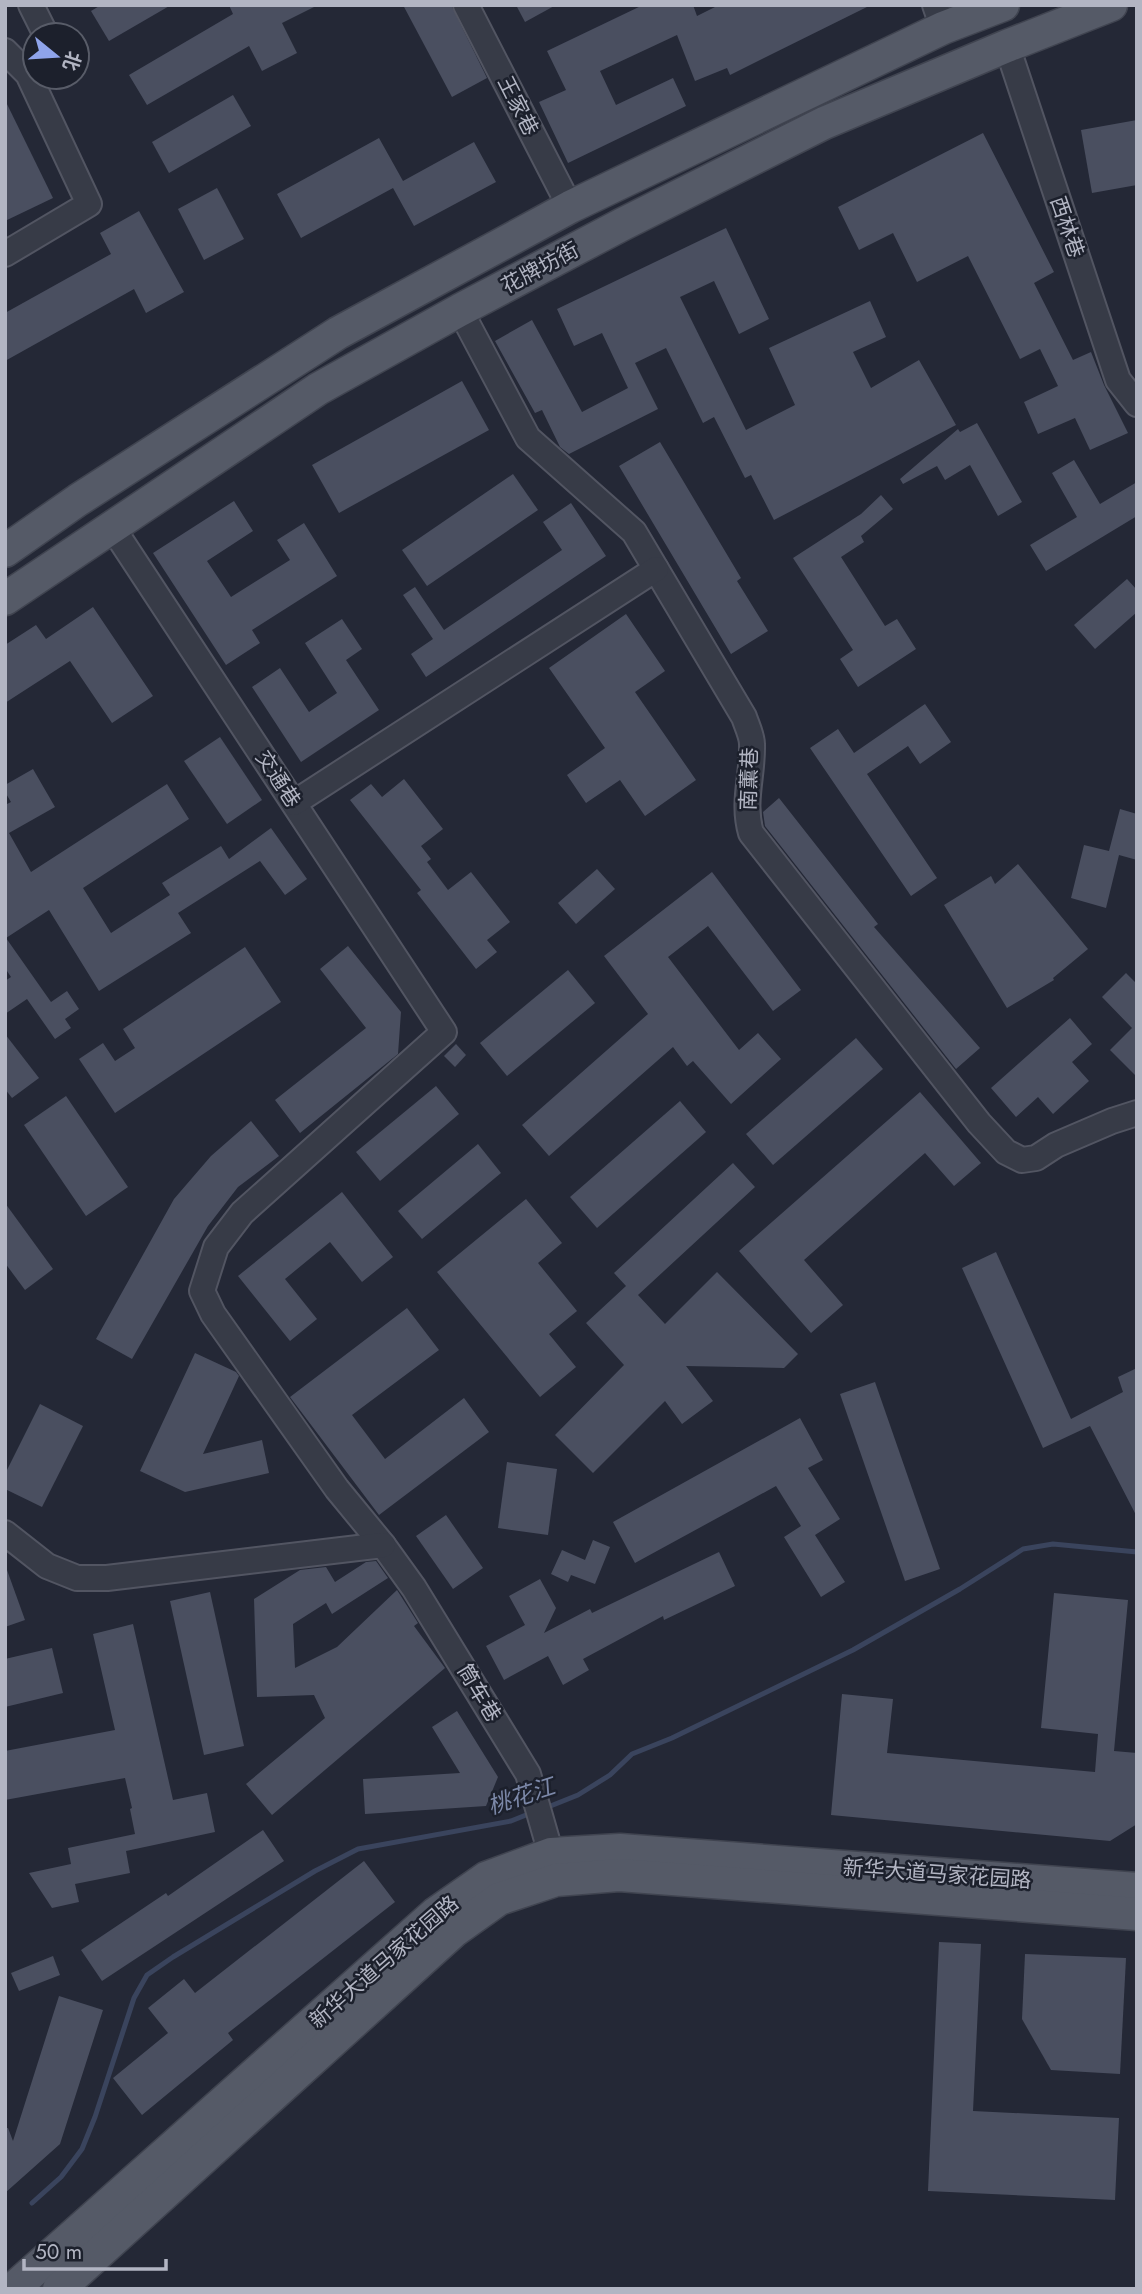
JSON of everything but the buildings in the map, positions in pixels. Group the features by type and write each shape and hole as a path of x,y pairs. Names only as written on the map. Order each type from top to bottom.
{"main road":[{"name":"花牌坊街","path":"5,551 78,500 338,333 570,207 939,16 1003,5"},
{"name":"花牌坊街","path":"5,599 318,389 460,310 824,123 1111,5"},
{"name":"新华大道马家花园路","path":"13,2289 436,1913 486,1878 551,1853 620,1850 1137,1889"},
{"name":"新华大道马家花园路","path":"59,2289 454,1931 499,1899 510,1895 556,1880 618,1875 1137,1914"}],"street":[{"path":"32,5 39,21"},
{"name":"王家巷","path":"466,5 570,207"},
{"name":"西林巷","path":"1007,46 1118,380 1137,404"},
{"path":"5,51 21,63"},
{"path":"5,254 89,204 40,91"},
{"name":"南薰巷","path":"460,310 528,438 634,531 744,718 752,743 746,802 751,833 979,1123 1006,1152 1022,1160 1036,1158 1056,1145 1137,1113"},
{"name":"交通巷","path":"112,527 444,1032"},
{"path":"294,803 656,569"},
{"name":"筒车巷","path":"444,1032 242,1213 216,1247 202,1291 213,1314 337,1489 414,1588 528,1774 551,1853"},
{"path":"5,1533 47,1566 77,1578 107,1578 383,1545"}],"waterway":[{"name":"桃花江","path":"543,1809 578,1795 610,1775 632,1754 672,1738 853,1650 960,1589 1023,1549 1053,1544 1137,1552"},
{"name":"桃花江","path":"32,2203 61,2177 82,2149 134,1998 147,1975 315,1871 358,1849 511,1821 531,1813"}]}
